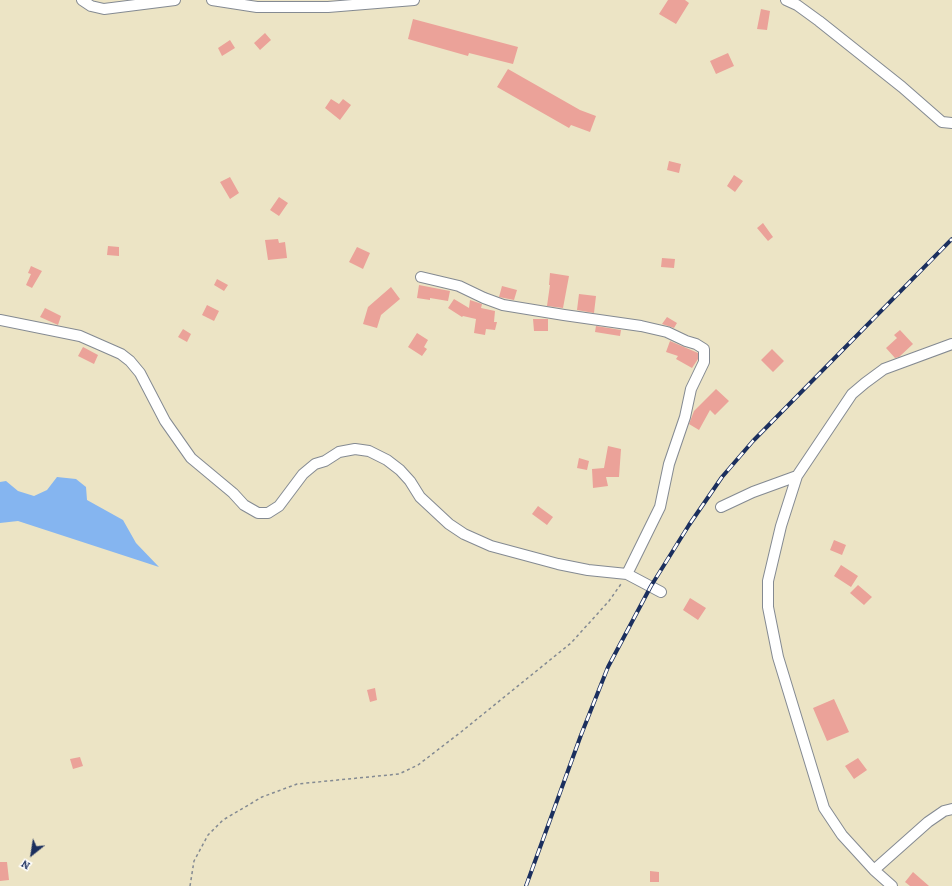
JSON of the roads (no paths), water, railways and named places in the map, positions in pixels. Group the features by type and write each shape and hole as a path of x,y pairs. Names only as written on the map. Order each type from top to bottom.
{"street":[{"path":"82,0 91,6 104,9 175,0"},
{"path":"212,0 257,7 414,0"},
{"path":"786,0 797,5 819,21 902,87 942,122 952,123"},
{"path":"420,277 459,286 503,305 564,316 641,326 667,332 696,344 704,349 704,362 691,389 685,417 669,464 660,508 627,574"},
{"path":"0,320 80,336 121,354 140,373 165,421 191,458 233,493 244,505 258,512 268,513 279,506 303,474 315,464 325,461 340,452 355,448 369,451 387,460 400,470 410,481 420,497 449,524 464,534 491,546 558,564 588,570 627,574 661,592"},
{"path":"892,886 874,870 842,835 824,808 778,657 768,607 768,581 781,526 797,476 852,394 865,382 884,370 952,344"},
{"path":"721,507 753,492 797,476"},
{"path":"874,870 928,822 952,809"}],"water":[{"path":"57,477 76,479 86,487 87,500 123,520 136,543 159,567 18,521 0,523 0,482 6,481 18,491 34,496 47,490"}],"railway":[{"path":"526,886 581,735 608,667 651,586 689,525 722,477 753,441 952,239"}]}
